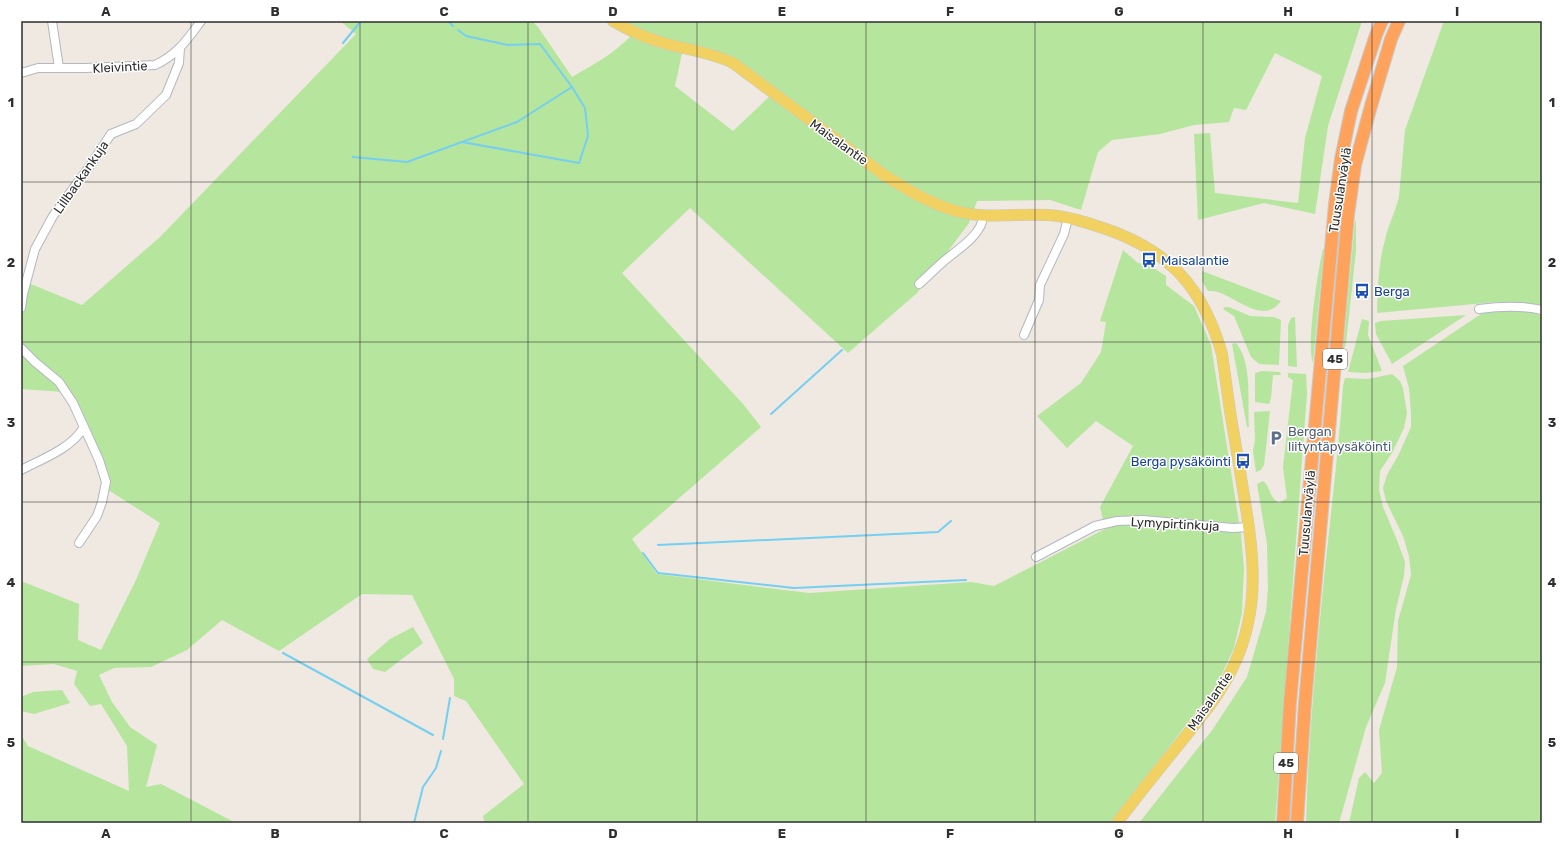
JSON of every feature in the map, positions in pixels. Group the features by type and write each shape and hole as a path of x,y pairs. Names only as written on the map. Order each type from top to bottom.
{"highway":[{"name":"Tuusulanväylä","path":"1283,823 1290,703 1315,413 1336,197 1341,159 1351,111 1382,21"},
{"name":"Tuusulanväylä","path":"1297,823 1305,703 1347,231 1353,179 1355,165 1371,106 1391,39 1399,21"}],"main road":[{"name":"Maisalantie","path":"613,21 627,30 646,38 713,54 734,64 884,175 910,192 961,213 984,216 1034,214 1068,218 1110,230 1148,248 1178,271 1192,287 1204,307 1215,332 1222,354 1253,557 1253,594 1246,631 1233,668 1222,688 1117,823"}],"street":[{"path":"52,21 59,68"},
{"name":"Kleivintie","path":"21,73 38,68 106,68 155,65 180,48 201,21"},
{"name":"Lillbackankuja","path":"21,308 23,294 35,249 53,216 92,163 110,134 136,124 166,95 179,63 180,48"},
{"path":"919,284 970,240 983,222 984,216"},
{"path":"1024,335 1039,300 1040,285 1064,234 1068,218"},
{"path":"1479,309 1504,306 1530,307 1542,310"},
{"path":"21,348 59,382 74,403 99,460 106,482 100,509 79,543"},
{"path":"21,470 69,444 80,434 84,427"},
{"name":"Lymypirtinkuja","path":"1036,557 1095,526 1117,521 1143,520 1233,528 1249,527"}],"green space":[{"path":"340,21 532,21 538,27 572,77 610,54 630,37 606,21 1362,21 1328,126 1315,214 1264,203 1198,220 1194,134 1210,133 1215,193 1298,203 1305,138 1322,76 1275,53 1246,110 1234,108 1229,122 1194,125 1160,134 1112,140 1098,152 1081,210 1050,200 977,201 969,223 917,293 848,353 690,208 622,273 743,404 761,427 632,539 657,574 809,593 971,582 994,586 1105,529 1100,507 1133,446 1096,421 1067,448 1037,416 1081,383 1101,352 1106,322 1100,321 1123,250 1138,263 1149,265 1166,276 1166,285 1194,306 1211,345 1241,535 1244,568 1242,613 1234,648 1217,685 1110,823 485,823 483,816 524,784 466,701 454,696 454,679 412,595 362,594 279,651 222,620 187,650 151,667 114,668 99,675 112,702 130,727 157,745 146,787 161,784 236,823 21,823 21,735 28,746 129,791 127,746 101,704 90,706 74,684 77,671 54,664 21,666 21,581 79,604 78,640 101,650 136,580 160,523 102,486 95,455 63,392 21,389 21,280 82,305 160,237 356,34","holes":["682,53 712,60 728,66 770,96 733,131 675,86"]},
{"path":"1444,21 1542,21 1542,305 1496,302 1377,313 1381,258 1386,234 1399,196 1405,130"},
{"path":"1355,221 1356,251 1346,343 1343,351"},
{"path":"1323,249 1313,363 1311,354 1312,325 1318,273"},
{"path":"1202,271 1281,301 1274,308 1267,311 1250,308 1218,292 1208,291 1202,281"},
{"path":"1225,307 1229,307 1250,316 1274,317 1281,320 1279,365 1259,364 1251,357 1234,316 1223,309"},
{"path":"1496,310 1525,310 1542,315 1542,823 1349,823 1359,778 1365,772 1374,783 1382,773 1379,730 1397,667 1398,621 1411,575 1409,556 1403,536 1386,501 1383,488 1387,475 1399,454 1411,427 1409,388 1403,366 1481,314"},
{"path":"1466,315 1392,364 1376,334 1375,323 1381,321"},
{"path":"1295,317 1297,367 1288,366 1288,325 1291,318"},
{"path":"1362,319 1369,321 1368,335 1382,371 1365,373 1348,372"},
{"path":"1236,343 1245,361 1247,372 1249,427 1247,427 1232,344"},
{"path":"1262,371 1280,372 1281,375 1273,375 1269,404 1255,402 1255,373"},
{"path":"1288,373 1306,374 1307,393 1275,823 1139,823 1213,729 1247,677 1266,612 1268,588 1267,544 1257,484 1263,481 1266,483 1271,495 1279,503 1287,498 1283,467 1293,380 1288,377"},
{"path":"1392,374 1400,381 1403,388 1407,413 1404,428 1392,453 1380,471 1379,490 1383,507 1405,562 1404,576 1396,609 1385,683 1366,727 1339,823 1306,823 1314,689 1343,386 1345,378 1368,379"},
{"path":"1270,411 1264,465 1261,470 1256,472 1253,451 1255,440 1254,412"},
{"path":"413,627 423,643 385,672 373,669 367,659 390,639"},
{"path":"62,690 70,703 34,714 21,711 21,697 33,692"}],"waterway":[{"path":"343,43 361,21"},
{"path":"448,21 453,26"},
{"path":"458,30 466,36 508,45 540,44 572,87 585,108 588,136 579,163 462,142"},
{"path":"353,157 407,162 517,122 572,87"},
{"path":"771,414 842,350"},
{"path":"658,545 938,532 951,521"},
{"path":"643,553 658,573 794,588 966,580"},
{"path":"283,653 433,735"},
{"path":"443,739 450,698"},
{"path":"414,823 423,787 436,768 441,751"}],"place":[{"name":"Maisalantie","path":"1149,260"},
{"name":"Berga","path":"1362,291"},
{"name":"Bergan liityntäpysäköinti","path":"1276,438"},
{"name":"Berga pysäköinti","path":"1243,461"}]}
